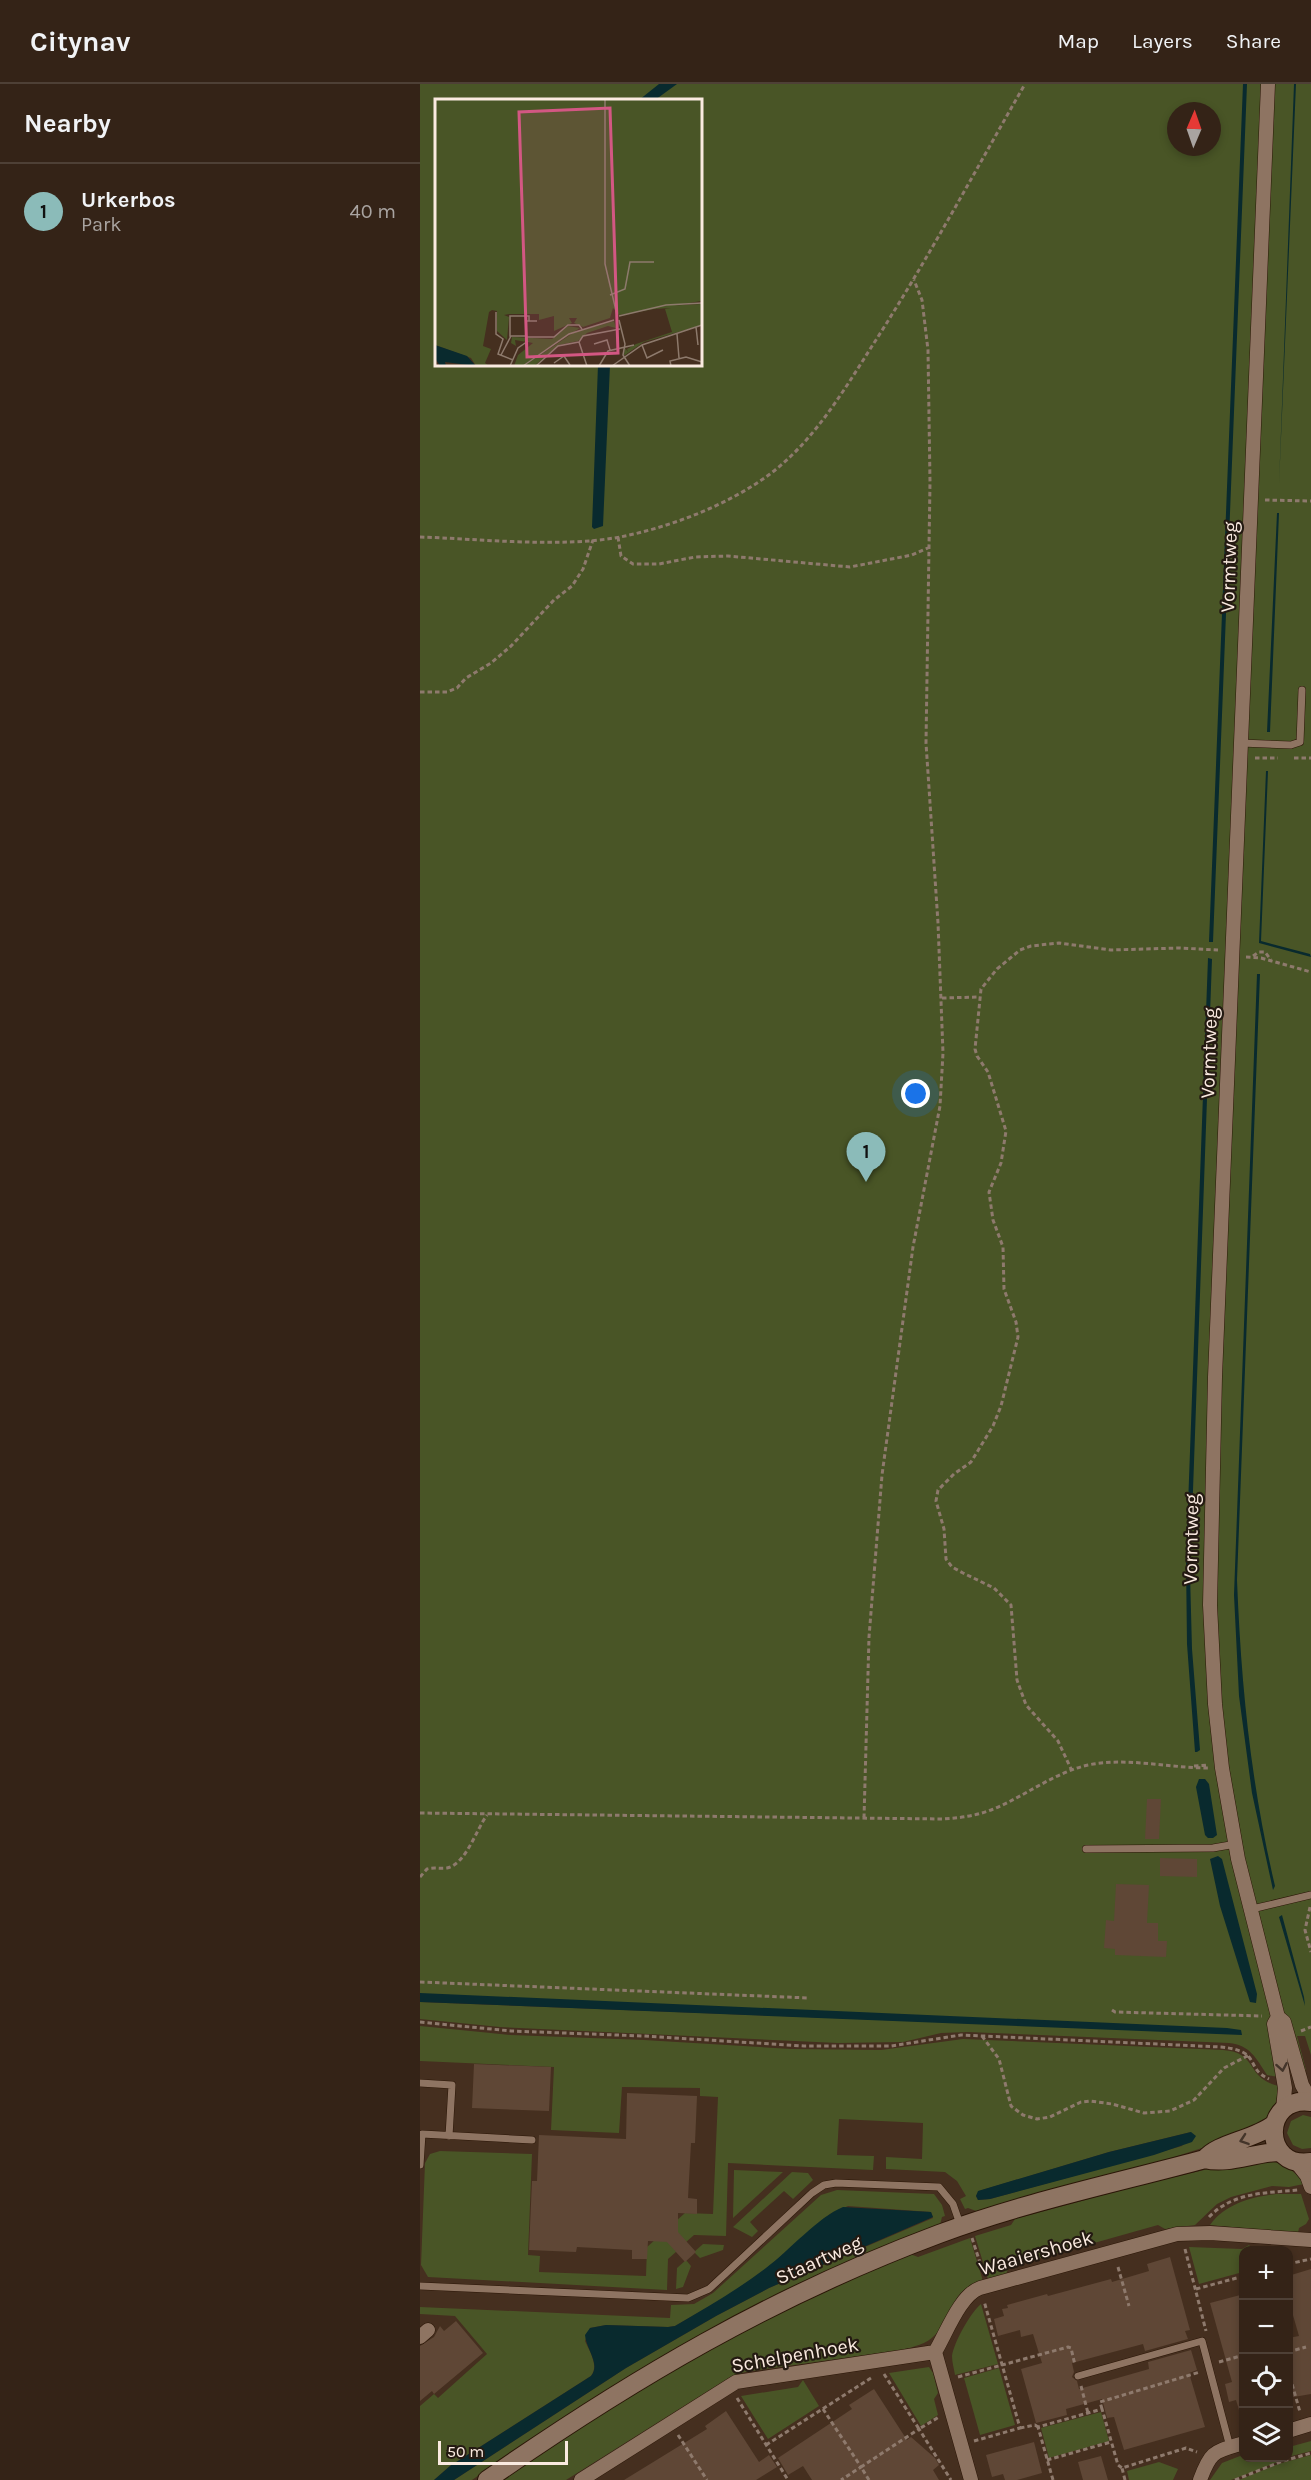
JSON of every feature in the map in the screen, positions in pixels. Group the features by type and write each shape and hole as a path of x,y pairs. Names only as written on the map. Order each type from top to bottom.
{"main road":[{"name":"Staartweg","path":"1205,2159 1211,2151 1259,2134 1296,2102 1311,2101"},
{"path":"1278,2117 1274,2139 1280,2152 1304,2162"},
{"name":"Staartweg","path":"487,2480 651,2372 738,2323 844,2273 965,2229 1205,2159 1215,2161 1262,2152 1280,2152"}],"street":[{"name":"Vormtweg","path":"1268,84 1215,1377 1210,1629 1222,1768 1236,1844 1278,2017 1284,2022 1302,2085 1311,2101"},
{"name":"Vormtweg","path":"1278,2017 1274,2024 1285,2088 1278,2117"},
{"path":"1304,2162 1308,2187"},
{"name":"Waaiershoek","path":"935,2352 964,2301 971,2293 981,2288 1177,2234 1210,2233 1311,2240"},
{"path":"935,2352 971,2480"},
{"name":"Schelpenhoek","path":"580,2480 729,2385 741,2381 935,2352"},
{"path":"1293,2428 1306,2420"},
{"path":"1200,2480 1210,2456 1237,2445"}],"lane":[{"path":"1241,743 1291,745 1299,742 1302,690"},
{"path":"1086,1849 1213,1848 1236,1844"},
{"path":"1252,1909 1311,1895"},
{"path":"420,2084 452,2085 449,2136"},
{"path":"420,2165 422,2134 532,2140"},
{"path":"420,2286 688,2298 709,2289 812,2193 824,2185 836,2183 939,2187 944,2191 965,2229"},
{"path":"1078,2376 1202,2341 1237,2445"}],"path":[{"path":"420,537 566,542 618,537 652,529 702,510 732,496 771,473 809,436 837,401 914,280 1025,84"},
{"path":"864,1818 873,1567 883,1465 904,1306 940,1107 943,1044 926,743 928,350 922,300 914,280"},
{"path":"1266,500 1311,501"},
{"path":"618,537 621,556 633,564 659,564 694,556 728,556 850,567 912,555 928,548"},
{"path":"420,692 447,692 457,688 466,678 491,663 523,636 554,600 572,586 583,569 593,540"},
{"path":"1256,758 1269,758"},
{"path":"1072,1771 1058,1741 1026,1705 1021,1692 1017,1680 1011,1605 994,1588 952,1567 946,1559 944,1529 936,1501 938,1490 954,1474 971,1462 993,1426 1001,1406 1018,1337 1016,1322 1003,1281 1003,1247 990,1208 989,1192 1001,1163 1006,1131 988,1072 975,1049 979,998 981,988 997,969 1020,950 1031,946 1059,943 1111,950 1179,948 1222,950"},
{"path":"1251,957 1272,960 1311,972"},
{"path":"942,998 979,998"},
{"path":"420,1813 942,1819 975,1815 1088,1765 1116,1763 1215,1768"},
{"path":"420,1877 427,1869 446,1868 456,1864 465,1855 478,1827 488,1814"},
{"path":"1311,1905 1305,1930 1311,1952"},
{"path":"420,1982 809,1998"},
{"path":"1112,2010 1115,2012 1278,2017"},
{"path":"420,2022 511,2031 644,2036 804,2046 891,2046 946,2037 982,2036 1237,2048 1249,2055 1258,2072 1272,2080"},
{"path":"1300,2031 1311,2028"},
{"path":"982,2036 999,2059 1011,2106 1023,2115 1036,2119 1050,2117 1081,2102 1090,2101 1112,2104 1144,2113 1170,2111 1194,2100 1224,2068 1249,2055"},
{"path":"1204,2225 1216,2211 1235,2200 1270,2191 1308,2187"},
{"path":"965,2229 985,2280"},
{"path":"1293,2263 1311,2259"},
{"path":"1117,2262 1129,2306"},
{"path":"1196,2289 1239,2277"},
{"path":"984,2300 1020,2428"},
{"path":"943,2381 1068,2347 1071,2348 1088,2413"},
{"path":"1293,2351 1306,2347"},
{"path":"1208,2364 1239,2356"},
{"path":"876,2361 951,2480"},
{"path":"1125,2480 1122,2468 1118,2465 1100,2402 1199,2372"},
{"path":"766,2445 872,2377"},
{"path":"1293,2384 1306,2420"},
{"path":"729,2385 788,2480"},
{"path":"823,2409 869,2480"},
{"path":"969,2442 1020,2428 1035,2425 1038,2427 1102,2409"},
{"path":"841,2480 919,2429 939,2417 952,2413"},
{"path":"1038,2427 1053,2480"},
{"path":"676,2431 707,2480"},
{"path":"1047,2460 1111,2442"},
{"path":"1122,2468 1186,2448 1210,2456"},
{"path":"1235,2480 1280,2462 1311,2453"}],"green space":[{"path":"420,84 1311,84 1311,2055 1305,2036 1297,2036 1306,2070 1303,2070 1271,2035 1278,2077 1267,2075 1256,2058 1242,2046 1229,2043 968,2032 941,2033 903,2042 838,2043 500,2027 420,2019 420,2002 1242,2034 420,2000"},
{"path":"420,2026 511,2035 791,2049 881,2050 963,2039 1223,2050 1242,2056 1261,2077 1279,2086 1275,2106 1264,2122 1242,2135 1165,2160 979,2212 965,2209 960,2199 966,2196 957,2181 945,2172 886,2169 886,2157 922,2159 923,2123 839,2119 837,2155 874,2156 873,2170 728,2163 726,2236 694,2235 685,2243 678,2234 676,2221 685,2213 713,2214 718,2097 700,2096 700,2088 622,2087 619,2133 551,2130 554,2067 420,2061","holes":["1191,2132 1182,2146 990,2199 978,2200 976,2196 979,2191 1109,2152"]},
{"path":"1303,2115 1311,2117 1311,2148 1302,2149 1293,2145 1287,2133 1291,2121"},
{"path":"440,2151 532,2154 528,2255 540,2256 539,2272 646,2276 647,2247 656,2239 669,2242 677,2251 668,2259 667,2290 428,2277 421,2265 425,2163 430,2154"},
{"path":"1246,2160 1279,2163 1298,2176 1304,2184 1289,2187 1272,2186 1231,2197 1217,2204 1195,2225 1165,2229 1158,2225 1009,2267 1006,2274 988,2279 975,2236 1011,2225 1015,2219 1133,2187"},
{"path":"734,2170 783,2172 733,2218"},
{"path":"792,2172 808,2173 813,2180 793,2199 784,2191 750,2222 758,2231 752,2237 733,2227"},
{"path":"837,2190 934,2194 942,2205 945,2216 942,2217 940,2225 806,2282 727,2320 598,2396 472,2480 454,2480 626,2368 716,2316 769,2288 933,2218 931,2212 848,2206 830,2214 767,2268 729,2295 675,2326 606,2325 590,2328 585,2341 594,2363 591,2376 450,2466 434,2480 420,2480 420,2406 434,2394 438,2398 487,2354 455,2316 420,2314 420,2307 670,2318 671,2305 694,2304 713,2293 821,2195"},
{"path":"1276,2194 1301,2194 1309,2219 1299,2228 1298,2233 1210,2225 1223,2212 1239,2203"},
{"path":"970,2238 983,2281 964,2290 942,2327 924,2343 901,2350 745,2372 730,2377 566,2480 500,2480 631,2393 788,2306 910,2254 918,2257"},
{"path":"703,2244 724,2245 723,2250 700,2258 694,2252"},
{"path":"1189,2247 1239,2249 1239,2273 1199,2284"},
{"path":"686,2260 691,2266 683,2287 676,2289 677,2268"},
{"path":"981,2304 998,2364 955,2375 953,2350 968,2320"},
{"path":"929,2367 933,2373 938,2393 934,2399 938,2415 921,2426 889,2373"},
{"path":"999,2368 1015,2425 980,2435 964,2378"},
{"path":"803,2380 819,2406 768,2439 741,2396 798,2387"},
{"path":"1101,2412 1109,2441 1049,2458 1041,2428"},
{"path":"1311,2441 1311,2451 1293,2456 1293,2446"},
{"path":"1311,2455 1311,2480 1239,2480 1278,2464 1293,2462 1293,2460"},
{"path":"1239,2456 1239,2462 1278,2462 1231,2480 1210,2480 1222,2463"},
{"path":"1159,2462 1178,2469 1173,2480 1129,2480 1127,2471"}],"water":[{"path":"659,84 677,84 656,99 640,99"},
{"path":"1243,84 1247,84 1213,942 1209,942"},
{"path":"1294,84 1296,84 1279,485"},
{"path":"598,366 610,366 603,526 594,529 592,527"},
{"path":"1277,513 1279,513 1270,732 1267,732"},
{"path":"1266,771 1268,771 1261,941 1310,954 1311,957 1259,943"},
{"path":"1208,958 1212,959 1190,1574 1192,1649 1200,1750 1195,1752 1187,1644 1186,1561"},
{"path":"1257,974 1260,974 1237,1580 1248,1734 1275,1886 1273,1890 1252,1793 1239,1696 1234,1595"},
{"path":"1199,1779 1205,1779 1209,1784 1217,1835 1213,1838 1205,1835 1196,1787"},
{"path":"1218,1856 1222,1859 1257,1994 1256,2003 1250,2002 1220,1906 1210,1859"},
{"path":"1282,1915 1304,1997 1305,2006 1279,1917"},
{"path":"420,1993 1227,2028 1241,2030 1242,2035 420,2002"},
{"path":"1191,2132 1196,2136 1192,2142 1154,2155 990,2199 978,2200 976,2196 978,2191 1109,2152"},
{"path":"843,2207 931,2212 933,2217 769,2288 626,2368 454,2480 434,2480 450,2466 591,2376 594,2371 594,2361 585,2335 590,2328 606,2325 675,2326 755,2276 824,2218"}],"building":[{"path":"1147,1799 1161,1799 1159,1839 1145,1839"},
{"path":"1160,1858 1197,1859 1197,1877 1160,1876"},
{"path":"1116,1884 1149,1885 1147,1923 1158,1923 1158,1941 1167,1941 1166,1957 1115,1955 1115,1949 1104,1948 1106,1920 1114,1921"},
{"path":"474,2064 551,2067 549,2111 472,2108"},
{"path":"627,2093 697,2096 695,2143 691,2143 688,2198 697,2199 697,2214 678,2213 678,2232 696,2252 685,2262 667,2242 648,2241 647,2259 632,2259 632,2250 577,2247 576,2252 529,2250 532,2181 537,2181 539,2135 626,2139"},
{"path":"1170,2257 1190,2330 1185,2331 1188,2339 1145,2351 1143,2344 1072,2363 1074,2372 1072,2377 1077,2381 1079,2389 1149,2369 1148,2362 1191,2350 1197,2370 1189,2373 1205,2427 1124,2450 1114,2417 1107,2418 1102,2399 1066,2409 1067,2415 1036,2423 1021,2369 1042,2363 1033,2334 1021,2337 1020,2330 998,2336 994,2319 1004,2316 1002,2309 1008,2308 1007,2305 1047,2294 1048,2296 1111,2279 1112,2282 1149,2271 1147,2264"},
{"path":"1311,2269 1311,2394 1293,2397 1293,2337 1299,2336 1293,2315 1293,2274"},
{"path":"1239,2295 1239,2410 1236,2400 1229,2402 1225,2384 1232,2382 1210,2303"},
{"path":"456,2321 483,2353 434,2394 432,2391 420,2401 420,2346 434,2337 440,2326 444,2331"},
{"path":"874,2389 907,2440 911,2437 935,2458 939,2465 933,2470 939,2480 812,2480 803,2466 788,2475 778,2458 852,2409 849,2405"},
{"path":"726,2411 759,2462 769,2455 777,2467 756,2480 624,2480 707,2429 705,2426"},
{"path":"1034,2442 1042,2473 1017,2480 1005,2480 1003,2474 992,2477 986,2455"},
{"path":"1101,2456 1108,2480 1083,2480 1078,2462"}],"place":[{"name":"Urkerbos","path":"866,1182"}]}
